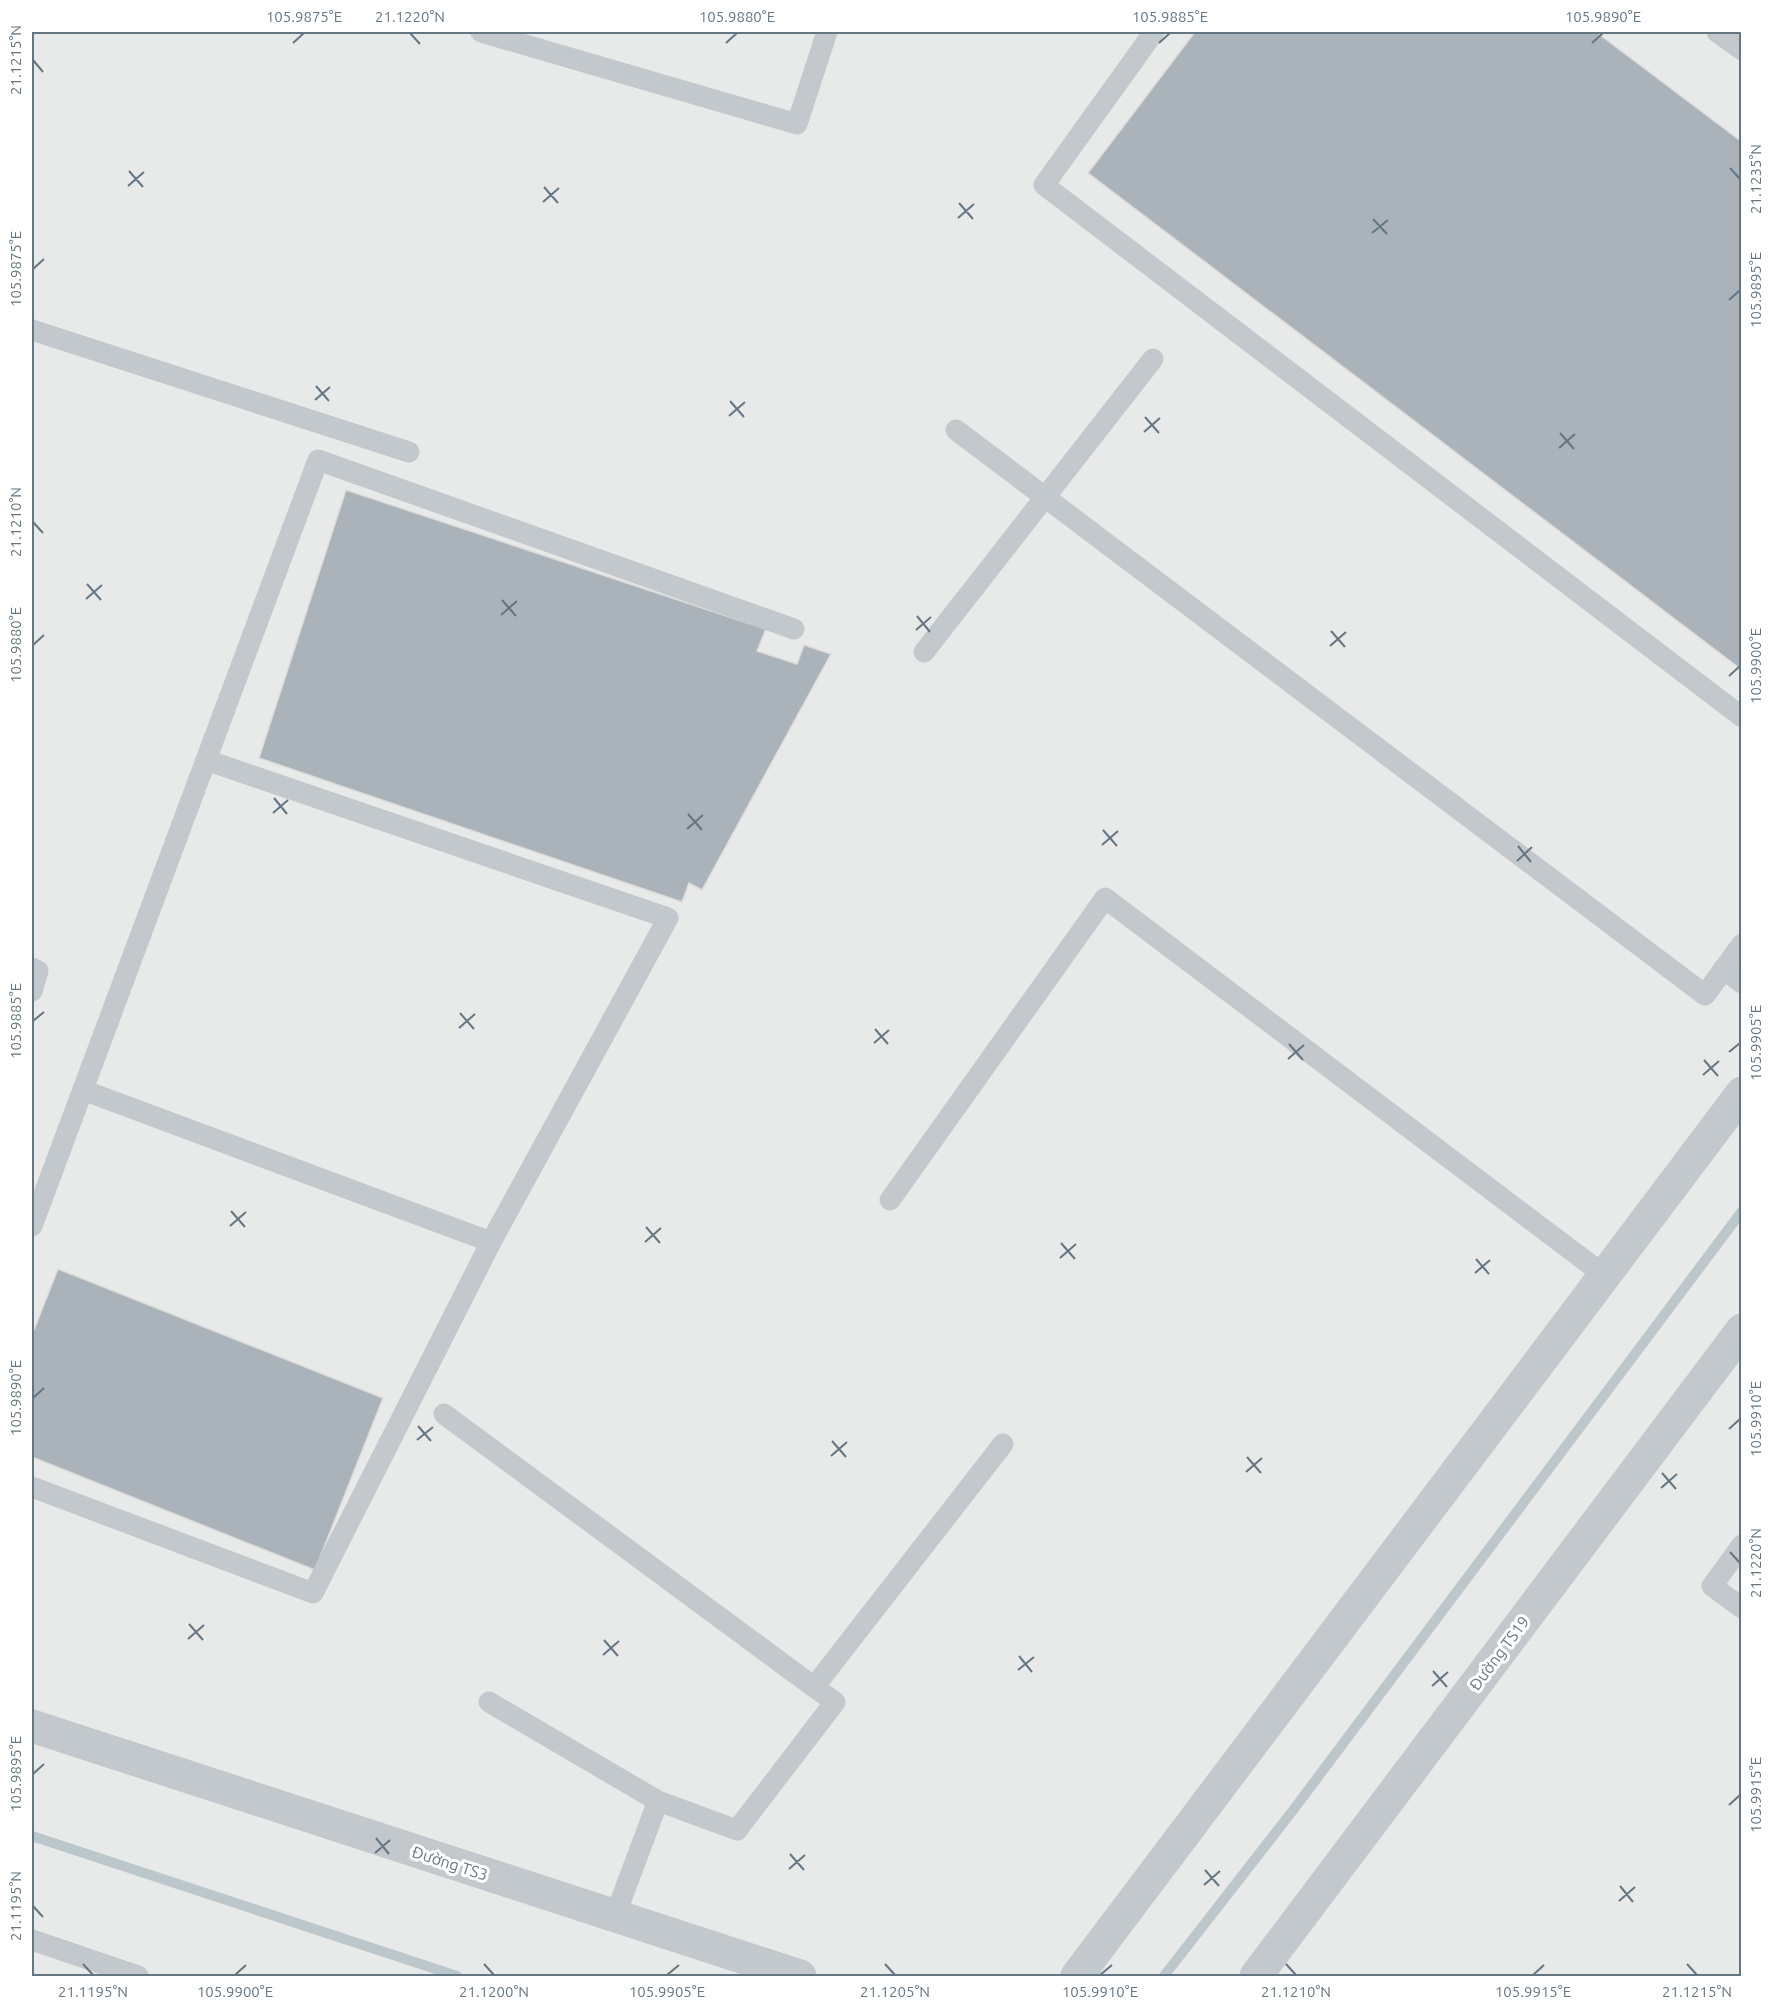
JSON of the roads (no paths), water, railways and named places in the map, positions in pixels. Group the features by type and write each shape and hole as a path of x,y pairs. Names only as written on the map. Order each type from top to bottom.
{"street":[{"path":"1077,1977 1742,1093"},
{"name":"Đường TS19","path":"1263,1974 1742,1330"},
{"name":"Đường TS3","path":"32,1726 800,1977"}],"lane":[{"path":"481,32 797,123 827,32"},
{"path":"1154,32 1044,185 1742,717"},
{"path":"1717,32 1742,50"},
{"path":"32,330 409,452"},
{"path":"924,652 1153,359"},
{"path":"956,430 1704,995 1742,944"},
{"path":"32,1226 318,460 794,629"},
{"path":"32,1487 313,1593 491,1242 668,918 206,760"},
{"path":"890,1200 1105,898 1604,1275"},
{"path":"32,968 38,971 32,991"},
{"path":"1723,969 1742,982"},
{"path":"82,1090 491,1242"},
{"path":"444,1414 835,1702 737,1830 658,1801 489,1702"},
{"path":"814,1688 1004,1444"},
{"path":"1742,1545 1712,1586 1742,1608"},
{"path":"615,1916 658,1801"},
{"path":"32,1940 138,1977"}],"waterway":[{"path":"1164,1976 1294,1809 1742,1211"},
{"path":"32,1836 457,1976"}]}
